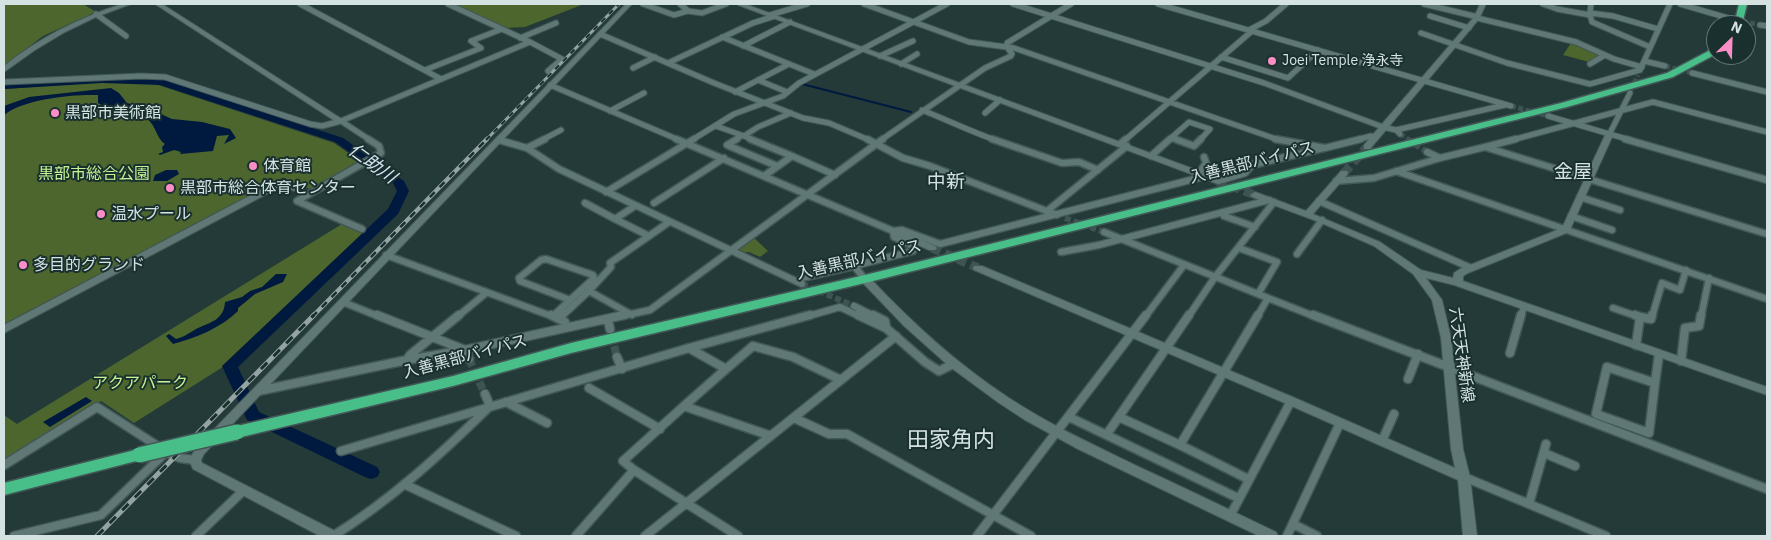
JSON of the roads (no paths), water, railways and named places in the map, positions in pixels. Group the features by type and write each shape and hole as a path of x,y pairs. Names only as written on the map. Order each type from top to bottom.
{"highway":[{"name":"入善黒部バイパス","path":"4,489 453,380 571,348 865,279 1564,105 1670,75 1706,55"}],"street":[{"path":"4,70 29,49 52,34 96,14 128,4"},
{"path":"158,4 379,146 381,153 297,201 362,229"},
{"path":"300,4 441,78"},
{"path":"448,4 562,59 548,71"},
{"path":"490,406 406,485 332,536 197,466 196,460 200,451 386,255 630,4"},
{"path":"643,4 674,15 688,11 702,13 726,4"},
{"path":"680,4 688,11"},
{"path":"740,4 1218,181 1245,173 1252,165 1371,136 1376,138"},
{"path":"668,63 753,23 807,4"},
{"path":"864,4 969,42 1007,47 1282,141 1324,148"},
{"path":"606,192 734,114 765,103 787,92 814,74 947,4"},
{"path":"1013,4 1278,88 1398,132 1508,105 1160,4"},
{"path":"258,391 464,350 650,310 922,110 985,68 1011,56 1007,43 1071,4"},
{"path":"1047,211 1098,170 1168,102 1251,31 1286,4"},
{"path":"1424,4 1576,42 1614,60 1641,68"},
{"path":"1368,147 1383,127 1425,81 1469,28 1477,18 1483,4"},
{"path":"1544,4 1557,9 1613,16 1658,29"},
{"path":"1591,4 1590,14 1592,22 1650,47"},
{"path":"1641,68 1670,4"},
{"path":"1680,4 1718,15"},
{"path":"96,14 126,36"},
{"path":"1430,16 1469,28"},
{"path":"743,46 790,22"},
{"path":"520,38 556,23"},
{"path":"1760,25 1767,26"},
{"path":"425,70 481,48 471,42 502,29"},
{"path":"1421,33 1506,62 1590,84 1641,68 1665,66"},
{"path":"600,34 735,92 803,118 829,123 856,133 903,158 930,166 1062,216"},
{"path":"722,37 814,74"},
{"path":"880,56 914,41"},
{"path":"4,82 141,76 165,77 310,124 322,126 341,121 530,42"},
{"path":"1278,88 1318,50"},
{"path":"901,64 917,54"},
{"path":"1590,64 1605,55"},
{"path":"633,68 655,57"},
{"path":"1221,57 1288,78"},
{"path":"735,92 789,64"},
{"path":"1692,73 1767,92"},
{"path":"758,80 787,92"},
{"path":"550,85 932,248"},
{"path":"610,111 644,93"},
{"path":"1458,283 1458,275 1471,268 1566,230 1630,93"},
{"path":"985,113 1000,100"},
{"path":"1336,181 1346,182 1396,171 1653,102 1767,132"},
{"path":"922,110 960,124 964,128 1062,163 1079,162 1098,170"},
{"path":"777,166 727,145 758,127 791,113"},
{"path":"1548,116 1767,180"},
{"path":"1151,156 1171,138 1189,122 1210,129 1194,146 1171,138"},
{"path":"716,126 834,174"},
{"path":"527,148 561,130"},
{"path":"499,140 527,148 559,170 729,251 802,281 913,251 915,247 894,237 893,231"},
{"path":"1485,147 1767,234"},
{"path":"1427,152 1440,158"},
{"path":"764,176 792,156"},
{"path":"1202,175 1206,163 1204,157"},
{"path":"654,203 724,158"},
{"path":"1396,171 1767,298"},
{"path":"1308,214 1344,173"},
{"path":"893,231 902,230 940,244 1062,216 1202,175"},
{"path":"4,329 275,186 286,184 309,194"},
{"name":"六天天神新線","path":"1255,195 1308,214 1377,244 1417,272 1437,300 1446,338 1457,449 1464,477 1470,536"},
{"path":"1580,197 1620,210"},
{"path":"1106,434 1167,349 1215,277 1255,227 1272,201"},
{"path":"1061,252 1099,245 1119,238 1272,201"},
{"path":"1319,201 1471,268"},
{"path":"585,203 649,236"},
{"path":"615,219 635,206"},
{"path":"1224,216 1255,227"},
{"path":"1571,216 1612,230"},
{"path":"1297,254 1322,220"},
{"path":"556,317 589,291 611,267 610,263 669,222"},
{"path":"1104,232 1268,298 1767,488"},
{"path":"1239,248 1277,262 1258,294"},
{"path":"386,255 556,317 565,322 566,327"},
{"path":"556,317 594,278 593,275 546,259 541,260 519,278 520,281 571,300"},
{"path":"977,536 1184,265"},
{"path":"854,266 896,314 953,364 1012,405 1056,432 1271,536"},
{"path":"978,268 1606,536"},
{"path":"1613,308 1651,320 1662,283 1680,290 1686,270"},
{"path":"1417,272 1458,283 1767,392"},
{"path":"1681,361 1685,328 1699,326 1709,278"},
{"path":"589,291 632,315"},
{"path":"408,360 410,355 486,292"},
{"path":"1180,446 1268,298"},
{"path":"343,302 464,350 469,359"},
{"path":"854,306 884,321 886,328"},
{"path":"1510,353 1524,306"},
{"path":"341,451 689,348 840,307 886,328 938,371 953,364"},
{"path":"1636,345 1640,317"},
{"path":"608,320 610,329"},
{"path":"645,536 896,336"},
{"path":"738,536 634,470 623,461 753,346 793,358 841,380"},
{"path":"689,348 726,369"},
{"path":"1408,379 1418,354"},
{"path":"1656,383 1607,367 1596,414 1650,433 1656,383 1659,354"},
{"path":"618,357 622,369"},
{"path":"589,388 660,429"},
{"path":"485,394 490,406"},
{"path":"1230,516 1291,401"},
{"path":"506,402 547,423"},
{"path":"684,406 771,436"},
{"path":"4,465 98,407 167,451 180,458 196,460"},
{"path":"1382,441 1394,414"},
{"path":"1069,416 1238,498"},
{"path":"1119,417 1248,479"},
{"path":"794,418 829,434 847,434 1031,536"},
{"path":"1287,536 1340,422"},
{"path":"1529,504 1545,449 1575,466"},
{"path":"14,536 101,515 167,451"},
{"path":"576,536 634,470"},
{"path":"406,485 516,536"},
{"path":"196,536 244,490"},
{"path":"1292,524 1317,536"}],"water":[{"path":"111,88 119,93 127,103 152,110 172,119 202,122 230,129 236,138 224,144 229,135 217,136 213,151 180,154 181,152 174,150 160,155 158,154 163,152 162,147 165,144 147,119 106,107 98,103 98,95 75,95 36,101 23,105 4,115 4,106 29,97"},
{"path":"166,170 177,170 179,174 167,181 153,181 155,175"},
{"path":"276,274 287,274 283,282 255,294 238,308 238,311 231,317 216,327 173,344 166,336 169,334 176,339 212,322 220,316 225,302 242,297 250,291 262,287"},
{"path":"86,397 92,401 50,427 43,422"}],"waterway":[{"name":"仁助川","path":"4,86 102,79 161,82 339,140 398,181 403,191 394,211 230,366 253,416 371,472"},
{"path":"802,84 911,112"}],"tunnel":[{"path":"1756,24 1760,25"},
{"path":"1665,66 1692,73"},
{"path":"1631,90 1638,75"},
{"path":"1511,106 1548,116"},
{"path":"1400,134 1409,140"},
{"path":"1407,139 1427,152"},
{"path":"1344,173 1367,147"},
{"path":"1218,181 1255,195"},
{"path":"1065,218 1104,232"},
{"path":"932,248 978,268"},
{"path":"802,284 854,306"},
{"path":"611,334 617,357"},
{"path":"469,359 485,394"}],"railway":[{"path":"486,140 619,4"},
{"path":"312,317 487,139"},
{"path":"97,536 314,315"}],"place":[{"name":"Joei Temple 浄永寺","path":"1272,61"},
{"name":"黒部市美術館","path":"55,113"},
{"name":"体育館","path":"253,166"},
{"name":"黒部市総合体育センター","path":"170,188"},
{"name":"温水プール","path":"101,214"},
{"name":"多目的グランド","path":"23,265"}],"district":[{"name":"金屋","path":"1573,173"},
{"name":"中新","path":"946,183"},
{"name":"田家角内","path":"951,441"}],"park label":[{"name":"黒部市総合公園","path":"94,174"},
{"name":"アクアパーク","path":"140,383"}]}
